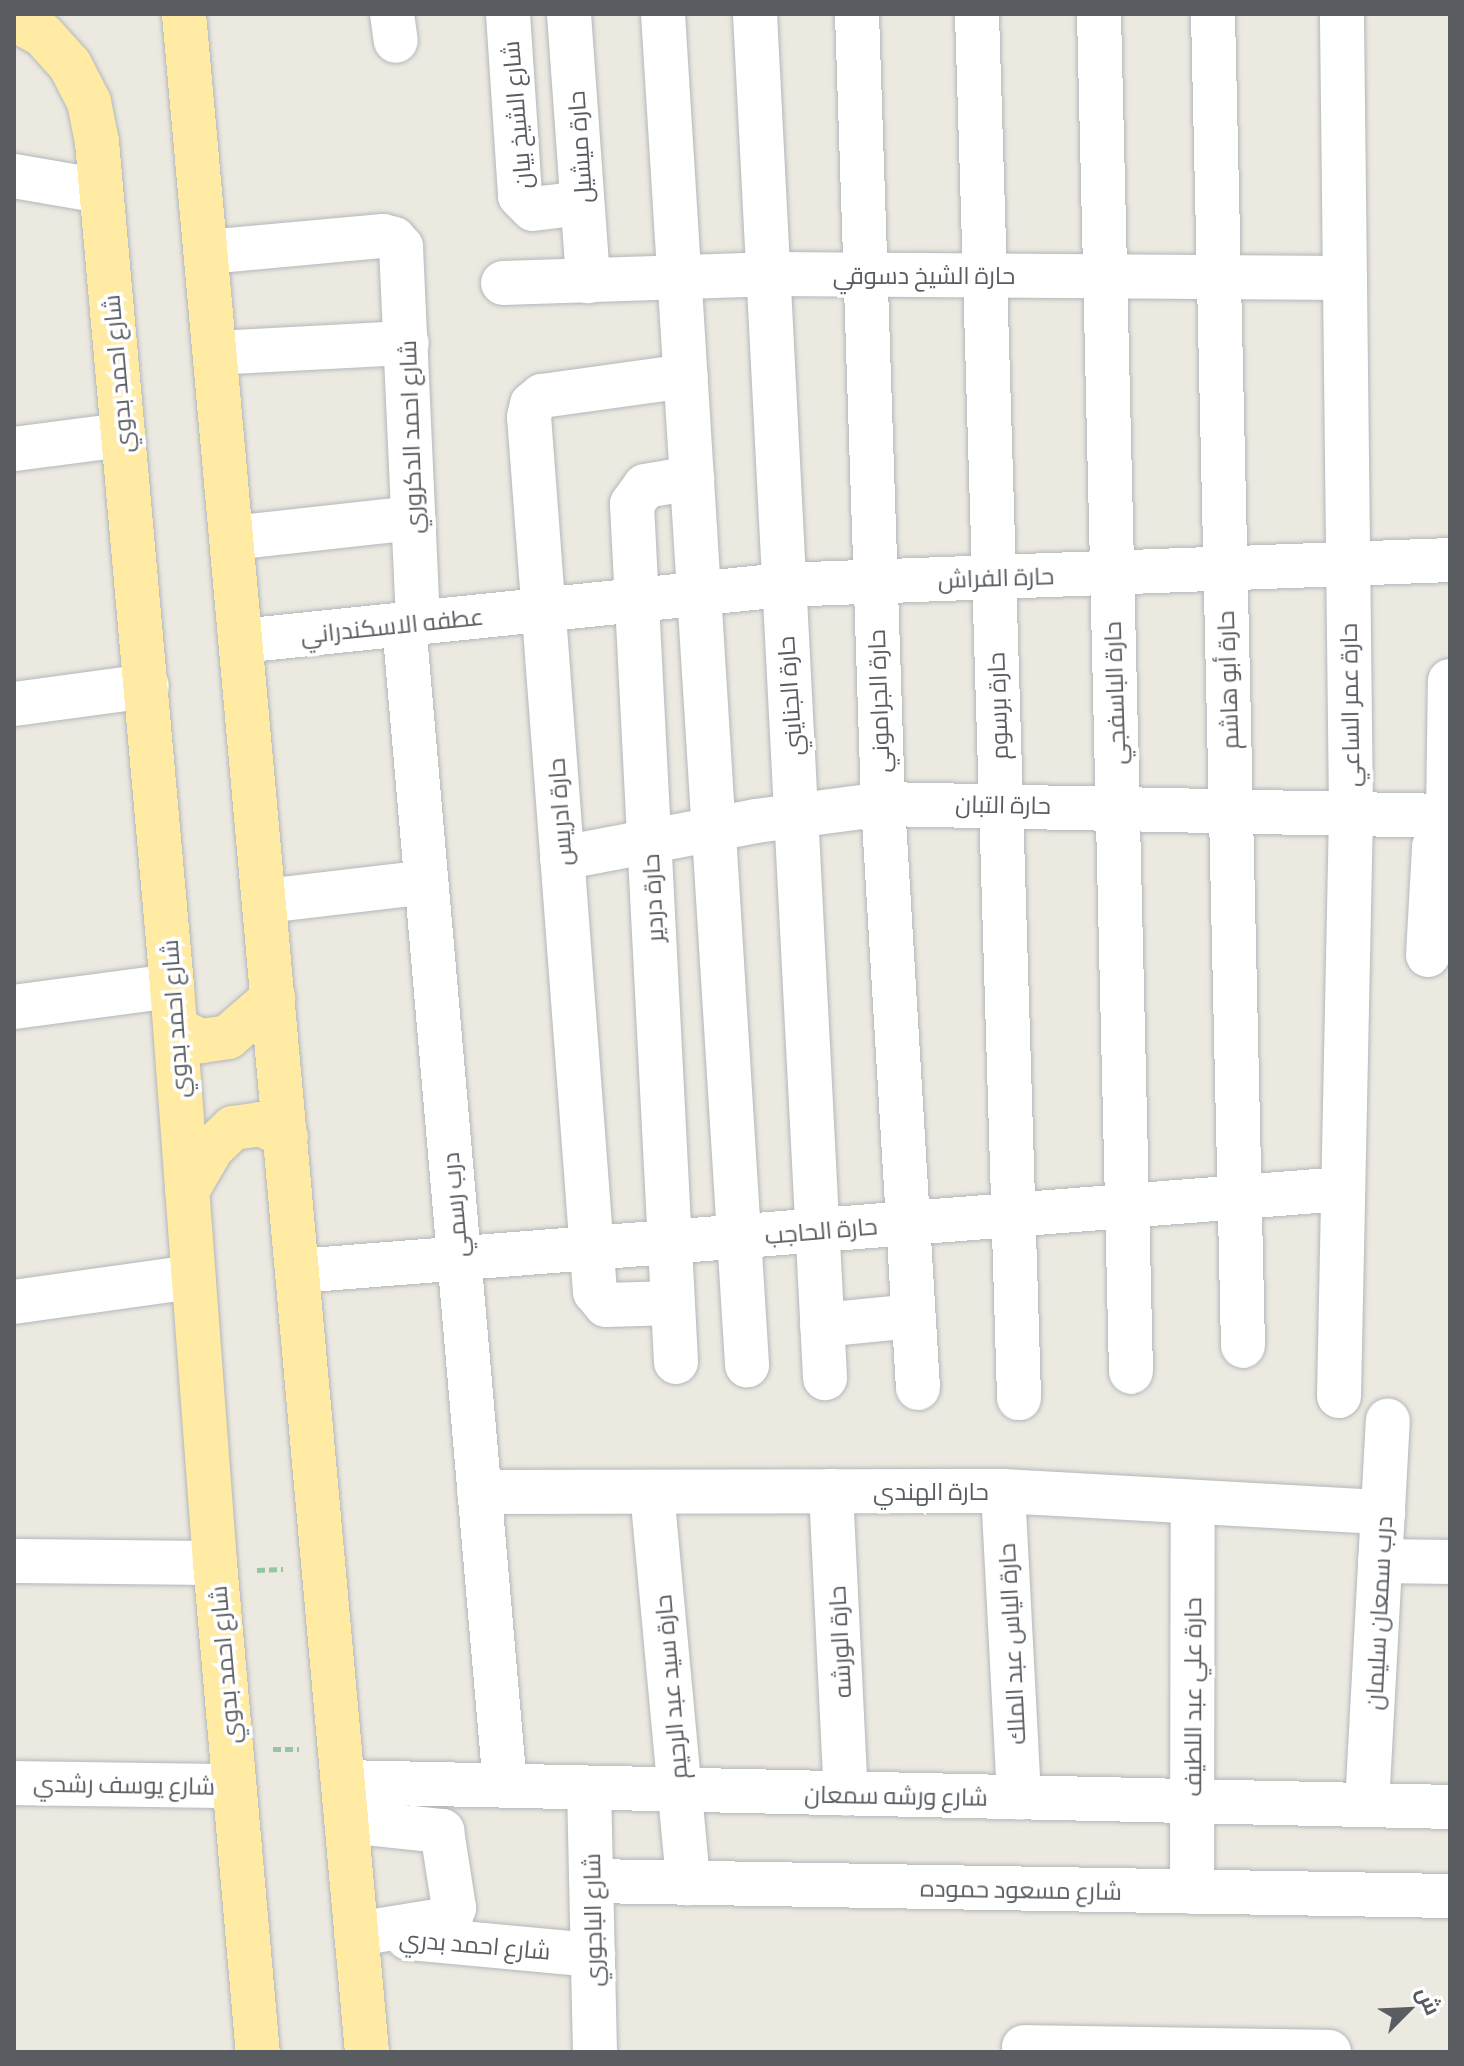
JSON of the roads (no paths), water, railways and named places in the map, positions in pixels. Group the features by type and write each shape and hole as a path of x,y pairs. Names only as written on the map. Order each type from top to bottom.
{"main road":[{"path":"14,19 24,14"},
{"path":"184,14 367,2052"},
{"name":"شارع احمد بدوي","path":"14,19 43,35 70,65 89,102 101,191 176,1029 215,1568 258,2052"},
{"path":"176,1029 201,1041 228,1037 273,998"},
{"path":"187,1191 212,1148 233,1128 261,1124 286,1137"}],"street":[{"name":"شارع الشيخ بيان","path":"508,14 520,196 533,209 582,203"},
{"name":"حارة ميشيل","path":"569,14 588,281"},
{"path":"663,14 747,1365"},
{"name":"حارة الجنايني","path":"755,14 825,1378"},
{"name":"حارة الجراموني","path":"857,14 873,582 918,1388"},
{"name":"حارة برسوم","path":"977,14 991,577 1019,1398"},
{"name":"حارة الباسفجي","path":"1099,14 1131,1372"},
{"name":"حارة أبو هاشم","path":"1213,14 1223,569 1243,1346"},
{"name":"حارة عمر الساعي","path":"1339,1396 1351,812 1342,14"},
{"path":"14,176 101,191"},
{"name":"شارع احمد الدكروري","path":"207,252 383,236 398,242 403,252 413,518 411,623"},
{"name":"حارة الشيخ دسوقي","path":"503,283 768,274 1345,278"},
{"path":"215,353 407,343"},
{"name":"حارة ادريس","path":"673,1303 602,1303 595,1292 529,417 532,404 548,394 686,376"},
{"path":"14,449 122,435"},
{"name":"حارة دردير","path":"676,1362 637,600 635,497 645,486 692,478"},
{"path":"232,538 413,518"},
{"name":"حارة الفراش","path":"544,610 782,585 1450,558"},
{"name":"عطفه الاسكندراني","path":"241,641 544,610"},
{"name":"درب رسمي","path":"411,623 426,882 505,1786"},
{"path":"1428,955 1440,894 1434,847 1448,816 1450,681"},
{"path":"14,704 147,686"},
{"name":"حارة التبان","path":"562,858 796,815 883,804 1117,806 1448,816"},
{"path":"265,901 426,882"},
{"path":"14,1007 172,986"},
{"name":"حارة الحاجب","path":"298,1271 1343,1189"},
{"path":"14,1302 193,1277"},
{"path":"822,1325 913,1316"},
{"name":"درب سمعان سليمان","path":"1367,1805 1388,1421"},
{"name":"حارة الورشه","path":"831,1491 846,1794"},
{"name":"حارة الهندي","path":"479,1492 1003,1491 1383,1512"},
{"name":"حارة الياس عبد الملك","path":"1003,1491 1019,1798"},
{"name":"حارة سيد عبد الرحيم","path":"652,1492 688,1883"},
{"name":"حارة علي عبد اللطيف","path":"1192,1892 1193,1502"},
{"path":"14,1561 215,1568"},
{"path":"1380,1561 1450,1562"},
{"name":"شارع يوسف رشدي","path":"14,1783 233,1768"},
{"path":"343,1784 442,1831 454,1908 451,1916 443,1920 356,1934"},
{"name":"شارع ورشه سمعان","path":"343,1784 1450,1807"},
{"name":"شارع الباجوري","path":"589,1788 595,2052"},
{"name":"شارع مسعود حموده","path":"591,1881 1450,1896"},
{"name":"شارع احمد بدري","path":"356,1934 593,1955"},
{"path":"1024,2047 1329,2052"}]}
